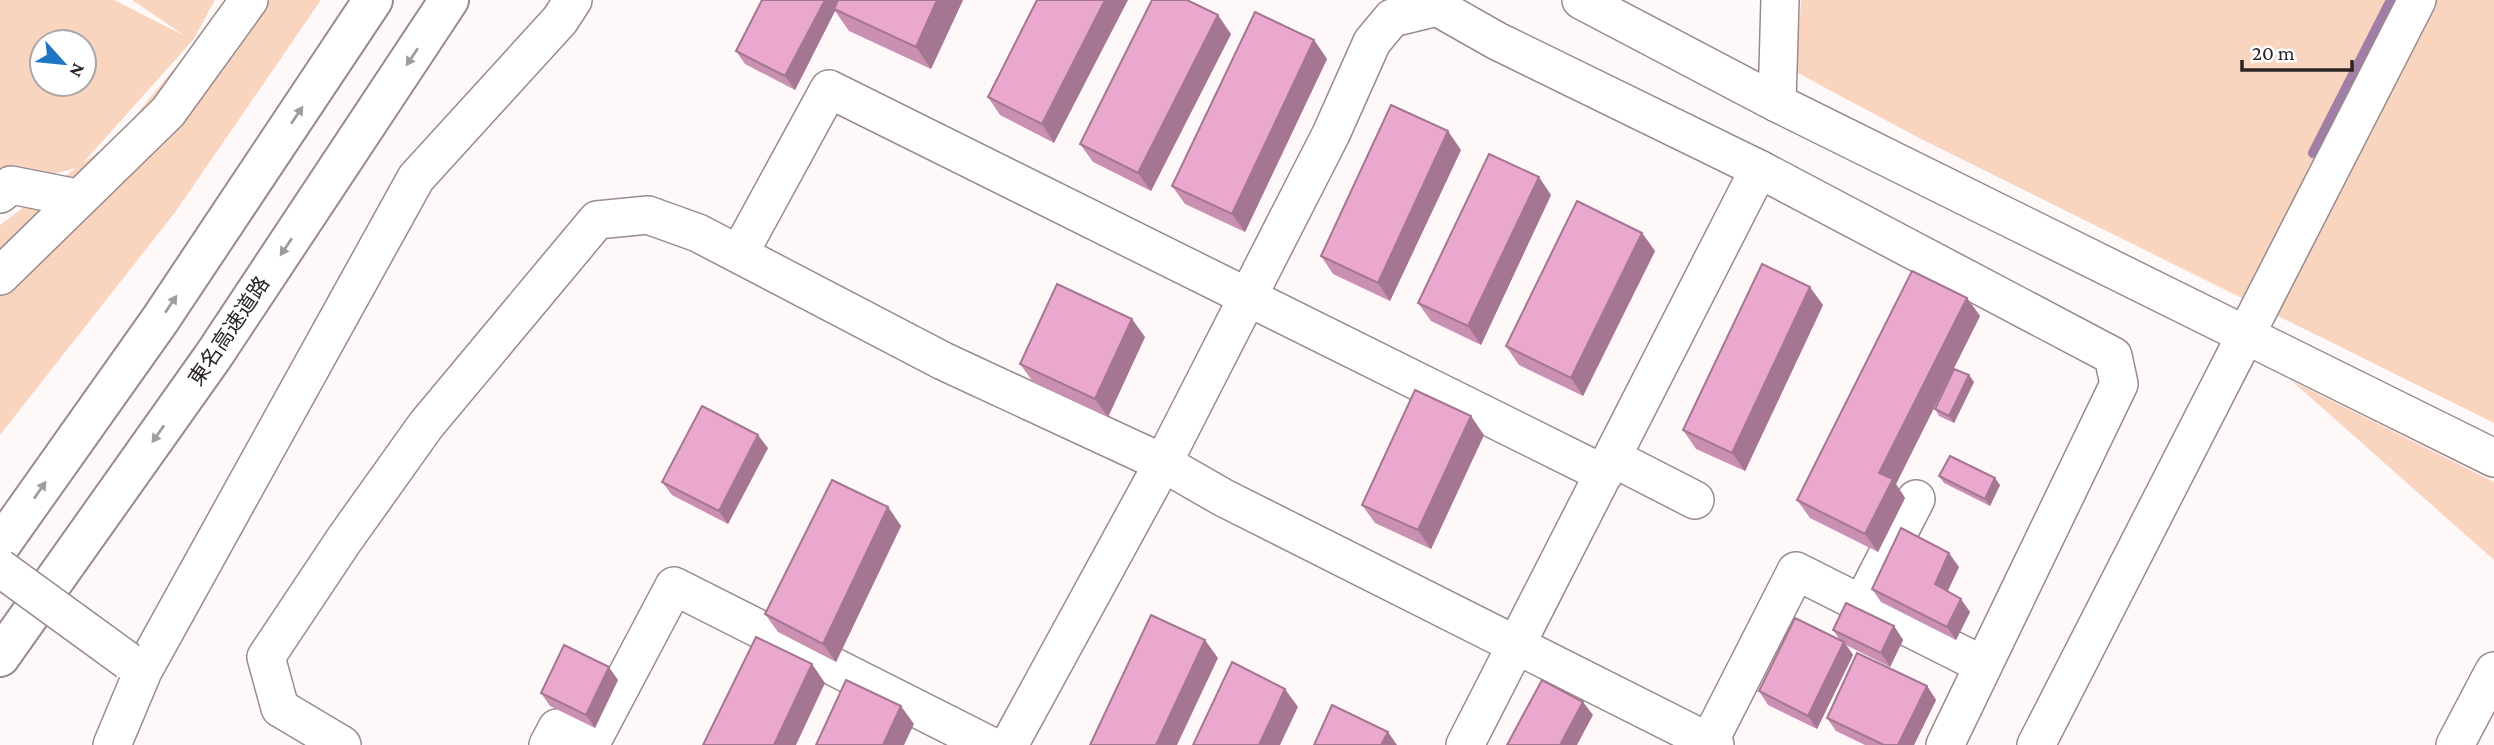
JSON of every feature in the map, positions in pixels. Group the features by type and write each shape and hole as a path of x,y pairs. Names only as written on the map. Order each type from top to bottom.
{"highway":[{"path":"0,546 160,320 373,0"},
{"name":"東名高速道路","path":"0,657 214,355 449,0"}],"street":[{"path":"0,276 77,198 168,113 249,0"},
{"path":"112,745 136,666 416,178 560,20 573,0"},
{"path":"1581,0 1622,10 1777,103 2494,458"},
{"path":"1777,103 1780,0"},
{"path":"2036,745 2417,0"},
{"path":"1009,745 1163,463 1331,134 1372,41 1392,18 1437,7 1497,41 1759,169 2113,356 2119,384 1945,745"},
{"path":"739,254 829,89 1247,298 1608,466 1695,500"},
{"path":"1465,745 1759,169"},
{"path":"0,194 10,185 77,198"},
{"path":"342,745 280,708 266,657 344,540 426,425 597,220 648,215 698,233 943,361 1163,463 1224,498 1712,744 1796,571 1983,665"},
{"path":"1862,604 1916,499"},
{"path":"0,568 136,666"},
{"path":"548,745 557,728 589,745 674,586 989,745"},
{"path":"2455,745 2494,671"}],"shaded area":[{"path":"0,0 114,0 185,36 132,0 215,0 193,40 83,163 116,139 231,0 321,0 176,211 0,435 0,225 76,168 11,185 0,194"},
{"path":"1801,0 2494,0 2494,423 1917,137 1796,72"},
{"path":"2292,381 2494,482 2494,560"}],"building":[{"path":"762,0 825,0 785,76 736,51"},
{"path":"838,0 937,0 916,47 834,9"},
{"path":"1037,0 1105,0 1042,124 988,97"},
{"path":"1152,0 1187,0 1218,15 1138,173 1080,144"},
{"path":"1255,12 1314,40 1232,214 1172,186"},
{"path":"1391,105 1448,131 1378,283 1321,256"},
{"path":"1489,154 1539,177 1468,326 1418,303"},
{"path":"1577,201 1642,233 1571,378 1506,346"},
{"path":"1762,264 1810,287 1732,453 1683,430"},
{"path":"1912,271 1967,298 1879,473 1893,479 1865,534 1797,500"},
{"path":"1057,284 1132,319 1095,399 1020,364"},
{"path":"1954,369 1969,375 1949,416 1935,409"},
{"path":"1415,390 1471,416 1418,530 1362,505"},
{"path":"702,406 758,435 719,511 662,482"},
{"path":"1950,456 1995,478 1985,499 1939,476"},
{"path":"832,480 888,507 823,644 765,614"},
{"path":"1901,528 1949,553 1935,584 1961,599 1947,627 1872,589"},
{"path":"1846,603 1894,626 1881,653 1833,630"},
{"path":"1151,615 1205,640 1156,745 1090,745"},
{"path":"1795,618 1844,642 1808,716 1759,691"},
{"path":"756,637 812,664 774,745 703,745"},
{"path":"564,645 609,667 586,715 541,693"},
{"path":"1857,653 1927,686 1898,745 1884,745 1827,718"},
{"path":"1232,662 1285,689 1259,745 1193,745"},
{"path":"846,680 901,706 883,745 816,745"},
{"path":"1542,680 1583,702 1560,745 1507,745"},
{"path":"1332,705 1388,732 1381,745 1314,745"}],"waterway":[{"path":"2313,153 2391,0"}]}
